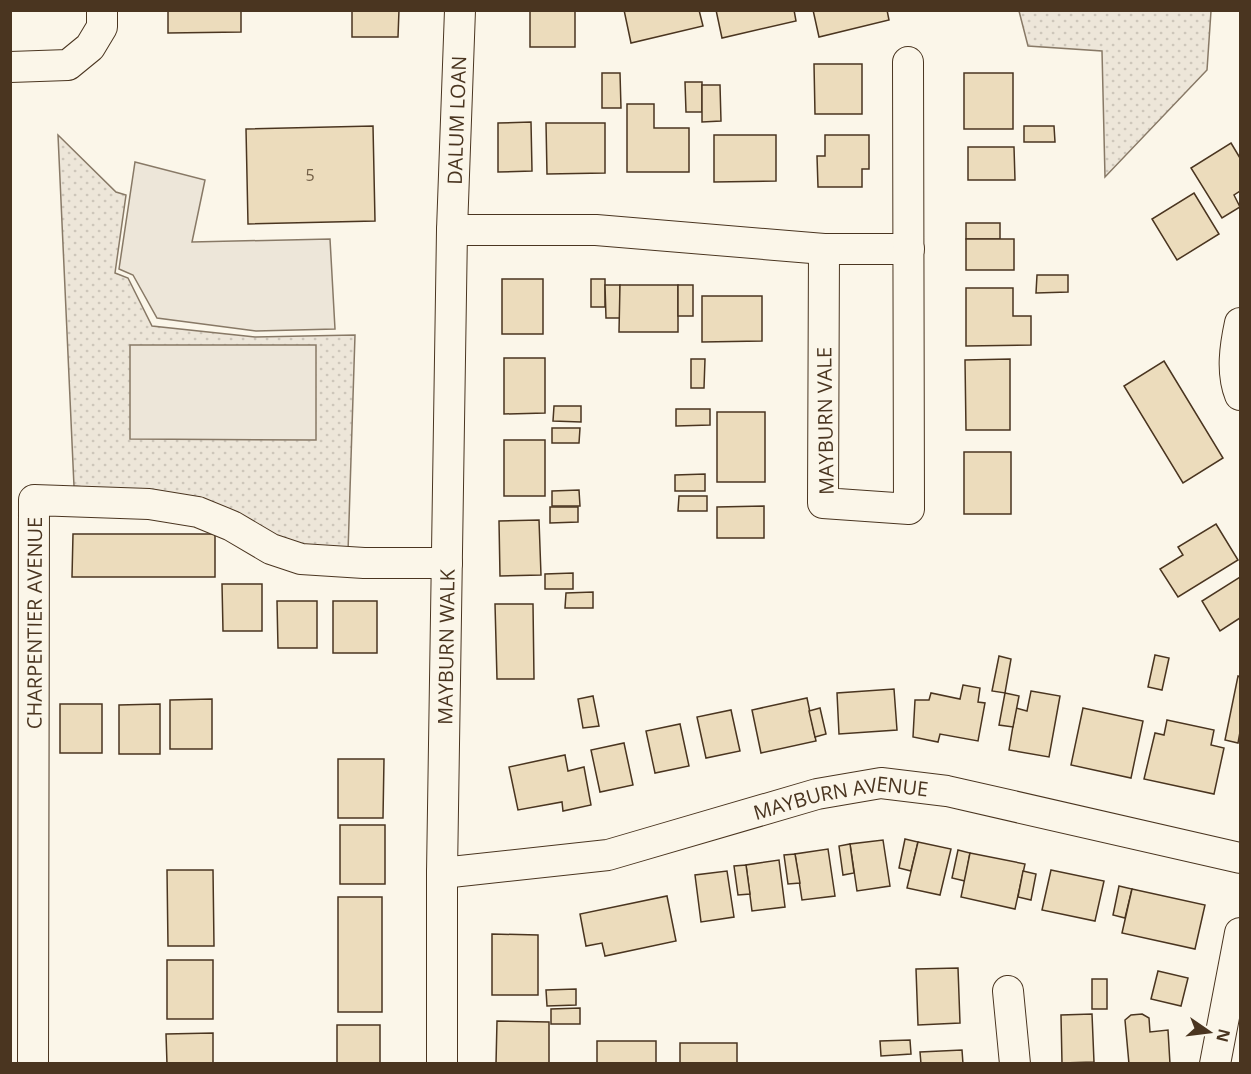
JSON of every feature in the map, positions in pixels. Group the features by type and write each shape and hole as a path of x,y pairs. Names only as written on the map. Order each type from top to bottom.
{"street":[{"path":"10,67 68,64 90,47 102,27 102,10"},
{"name":"DALUM LOAN","path":"452,230 460,10"},
{"name":"MAYBURN VALE","path":"824,249 823,503 909,509 909,62"},
{"path":"452,230 596,230 824,249 909,249"},
{"name":"MAYBURN WALK","path":"442,1064 442,873 452,230"},
{"path":"1240,323 1235,345 1236,386 1240,395"},
{"name":"CHARPENTIER AVENUE","path":"33,1064 34,500 149,504 198,512 232,526 271,549 301,559 364,563 447,563"},
{"name":"MAYBURN AVENUE","path":"442,873 608,855 817,794 881,783 947,791 1240,858"},
{"path":"1215,1064 1240,933"},
{"path":"1008,991 1015,1064"}],"shaded area":[{"path":"1019,11 1211,11 1207,70 1105,177 1102,51 1028,46"},
{"path":"58,135 116,192 126,195 115,273 128,278 152,326 255,337 355,335 348,552 307,548 144,493 74,486"},
{"path":"135,162 205,180 192,242 330,239 335,329 256,331 157,318 133,275 119,269"},
{"path":"130,345 316,345 316,440 130,439"}],"building":[{"path":"168,10 241,10 241,32 168,33"},
{"path":"352,10 399,10 398,37 352,37"},
{"path":"530,10 575,10 575,47 530,47"},
{"path":"624,10 699,10 703,26 631,43"},
{"path":"716,10 794,10 796,21 722,38"},
{"path":"813,10 887,10 889,20 819,37"},
{"path":"814,64 862,64 862,114 815,114"},
{"path":"602,73 620,73 621,108 602,108"},
{"path":"964,73 1013,73 1013,129 964,129"},
{"path":"685,82 702,82 702,112 686,112"},
{"path":"702,85 720,85 721,121 702,122"},
{"path":"627,104 654,104 654,128 689,128 689,172 627,172"},
{"path":"531,122 532,171 498,172 498,123"},
{"path":"546,123 605,123 605,173 547,174"},
{"path":"373,126 375,221 248,224 246,129"},
{"path":"1024,126 1054,126 1055,142 1024,142"},
{"path":"714,135 776,135 776,181 714,182"},
{"path":"825,135 869,135 869,169 862,169 862,187 818,187 817,156 825,156"},
{"path":"1231,143 1240,158 1240,191 1234,195 1240,207 1222,218 1191,168"},
{"path":"968,147 1014,147 1015,180 968,180"},
{"path":"1194,193 1219,234 1177,260 1152,219"},
{"path":"966,223 1000,223 1000,239 966,239"},
{"path":"966,239 1014,239 1014,270 966,270"},
{"path":"1037,275 1068,275 1068,292 1036,293"},
{"path":"502,279 543,279 543,334 502,334"},
{"path":"591,279 605,279 605,307 591,307"},
{"path":"605,285 620,285 620,318 606,318"},
{"path":"620,285 678,285 678,332 619,332"},
{"path":"678,285 693,285 693,316 678,316"},
{"path":"966,288 1013,288 1013,316 1031,316 1031,345 966,346"},
{"path":"702,296 762,296 762,341 702,342"},
{"path":"504,358 545,358 545,413 504,414"},
{"path":"691,359 705,359 704,388 691,388"},
{"path":"1010,359 1010,430 966,430 965,360"},
{"path":"1164,361 1223,458 1183,483 1124,386"},
{"path":"554,406 581,406 581,422 553,421"},
{"path":"676,409 710,409 710,425 676,426"},
{"path":"717,412 765,412 765,482 717,482"},
{"path":"552,428 580,428 579,443 552,443"},
{"path":"504,440 545,440 545,496 504,496"},
{"path":"964,452 1011,452 1011,514 964,514"},
{"path":"705,474 705,491 675,491 675,475"},
{"path":"579,490 580,506 552,506 552,491"},
{"path":"679,496 707,496 707,511 678,511"},
{"path":"764,506 764,538 717,538 717,507"},
{"path":"550,507 578,507 578,522 550,523"},
{"path":"539,520 541,575 500,576 499,521"},
{"path":"1216,524 1238,560 1178,597 1160,569 1183,555 1178,547"},
{"path":"73,534 215,534 215,577 72,577"},
{"path":"573,573 573,589 545,589 545,574"},
{"path":"1240,577 1240,618 1220,631 1202,601"},
{"path":"222,584 262,584 262,631 223,631"},
{"path":"593,592 593,608 565,608 566,593"},
{"path":"277,601 317,601 317,648 278,648"},
{"path":"333,601 377,601 377,653 333,653"},
{"path":"495,604 533,604 534,679 497,679"},
{"path":"1155,655 1169,658 1162,690 1148,687"},
{"path":"999,656 1011,659 1005,693 992,691"},
{"path":"1238,676 1240,677 1240,732 1238,743 1225,740"},
{"path":"963,685 980,688 978,702 985,703 978,741 940,734 938,742 913,737 915,700 929,700 931,693 960,699"},
{"path":"894,689 897,730 839,734 837,693"},
{"path":"1031,691 1060,696 1049,757 1009,750 1016,708 1027,711"},
{"path":"1005,693 1019,696 1013,727 999,725"},
{"path":"593,696 599,726 583,728 578,699"},
{"path":"807,698 816,741 761,753 752,710"},
{"path":"212,699 212,749 170,749 170,700"},
{"path":"60,704 102,704 102,753 60,753"},
{"path":"160,704 160,754 119,754 119,705"},
{"path":"820,708 826,734 815,737 809,711"},
{"path":"1083,708 1143,721 1131,778 1071,765"},
{"path":"731,710 740,751 706,758 697,717"},
{"path":"1167,720 1214,730 1211,745 1224,748 1214,794 1144,779 1155,733 1164,735"},
{"path":"680,724 689,766 655,773 646,731"},
{"path":"624,743 633,785 600,792 591,750"},
{"path":"565,755 568,771 584,767 591,805 563,811 562,802 518,810 509,767"},
{"path":"338,759 384,759 383,818 338,818"},
{"path":"340,825 385,825 385,884 340,884"},
{"path":"905,839 918,842 911,871 899,868"},
{"path":"883,840 890,886 857,891 850,844"},
{"path":"918,842 951,849 940,895 907,888"},
{"path":"850,844 854,873 843,875 839,846"},
{"path":"828,849 835,896 802,900 795,854"},
{"path":"958,850 970,853 965,881 952,878"},
{"path":"970,853 1025,864 1015,909 961,897"},
{"path":"795,854 800,883 788,884 784,855"},
{"path":"779,860 785,907 752,911 746,865"},
{"path":"746,865 750,894 738,895 734,866"},
{"path":"167,870 213,870 214,946 168,946"},
{"path":"1051,870 1104,881 1095,921 1042,910"},
{"path":"727,871 734,917 701,922 695,875"},
{"path":"1023,871 1036,874 1031,900 1018,897"},
{"path":"1119,886 1132,889 1125,918 1113,915"},
{"path":"1132,889 1205,905 1195,949 1122,933"},
{"path":"667,896 676,941 605,956 602,943 586,946 580,914"},
{"path":"338,897 382,897 382,1012 338,1012"},
{"path":"492,934 538,935 538,995 492,995"},
{"path":"167,960 213,960 213,1019 167,1019"},
{"path":"958,968 960,1023 918,1025 916,969"},
{"path":"1158,971 1188,978 1181,1006 1151,999"},
{"path":"1092,979 1107,979 1107,1009 1092,1009"},
{"path":"576,989 576,1005 547,1006 546,990"},
{"path":"580,1008 580,1024 551,1024 551,1009"},
{"path":"1092,1014 1094,1062 1062,1063 1061,1015"},
{"path":"1142,1014 1149,1018 1150,1032 1168,1030 1170,1064 1129,1064 1125,1020 1131,1015"},
{"path":"497,1021 549,1022 549,1064 496,1064"},
{"path":"337,1025 380,1025 380,1064 337,1064"},
{"path":"213,1033 213,1064 167,1064 166,1034"},
{"path":"910,1040 911,1054 881,1056 880,1041"},
{"path":"597,1041 656,1041 656,1064 597,1064"},
{"path":"680,1043 737,1043 737,1064 680,1064"},
{"path":"962,1050 963,1064 921,1064 920,1052"}]}
